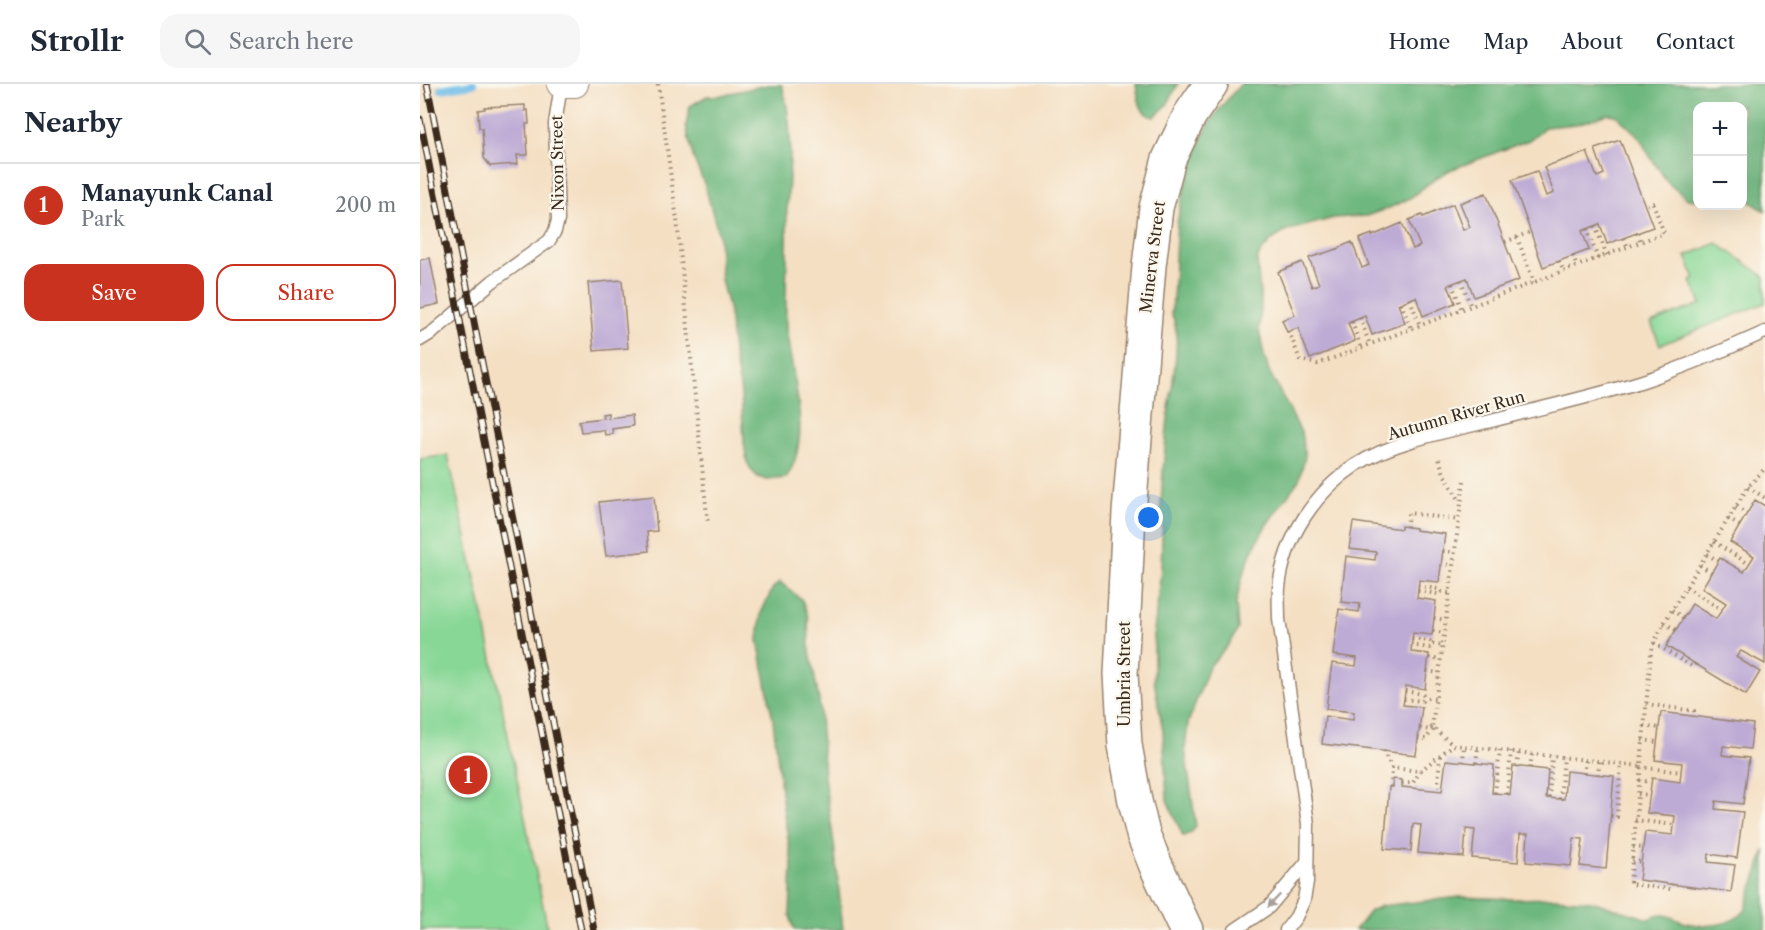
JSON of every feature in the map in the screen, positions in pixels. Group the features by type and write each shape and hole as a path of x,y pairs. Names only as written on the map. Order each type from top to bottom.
{"main road":[{"name":"Minerva Street","path":"1138,407 1156,208 1168,159 1190,115 1210,84"},
{"name":"Umbria Street","path":"1138,407 1121,674 1125,745 1143,834 1170,899 1186,930"}],"lane":[{"name":"Nixon Street","path":"420,340 433,332 500,276 549,241 555,231 558,220 555,124 565,84"},
{"name":"Autumn River Run","path":"1286,930 1296,917 1304,900 1307,882 1308,824 1279,620 1279,587 1294,535 1320,498 1357,465 1401,445 1641,381 1765,332"},
{"path":"1235,930 1269,907 1306,863"}],"path":[{"path":"658,84 677,220 708,525"},
{"path":"1289,331 1300,360 1318,364 1664,233 1653,203 1645,206"},
{"path":"1595,226 1607,255"},
{"path":"1587,229 1598,259"},
{"path":"1505,242 1530,232"},
{"path":"1637,233 1641,242"},
{"path":"1517,237 1534,283"},
{"path":"1624,238 1628,248"},
{"path":"1573,256 1577,267"},
{"path":"1559,261 1564,272"},
{"path":"1461,280 1471,306"},
{"path":"1452,284 1462,310"},
{"path":"1502,287 1504,294"},
{"path":"1489,291 1492,299"},
{"path":"1410,299 1420,326"},
{"path":"1401,303 1411,329"},
{"path":"1438,310 1441,318"},
{"path":"1425,315 1428,322"},
{"path":"1360,318 1370,345"},
{"path":"1352,322 1361,348"},
{"path":"1400,324 1403,332"},
{"path":"1388,329 1391,337"},
{"path":"1338,348 1340,356"},
{"path":"1325,353 1328,360"},
{"path":"1439,459 1444,474 1461,503"},
{"path":"1672,884 1671,889 1630,884 1649,666 1654,643 1664,622 1748,487 1765,468"},
{"path":"1418,738 1426,739 1433,728 1464,481"},
{"path":"1748,487 1765,498"},
{"path":"1736,507 1747,514"},
{"path":"1407,527 1408,513 1459,520"},
{"path":"1728,519 1740,526"},
{"path":"1714,542 1749,564"},
{"path":"1443,551 1455,552"},
{"path":"1707,554 1718,561"},
{"path":"1442,564 1453,566"},
{"path":"1700,564 1711,572"},
{"path":"1686,587 1722,610"},
{"path":"1418,588 1438,589 1449,593"},
{"path":"1672,610 1683,618"},
{"path":"1434,618 1446,620"},
{"path":"1664,622 1676,630"},
{"path":"1432,631 1444,633"},
{"path":"1412,639 1430,641 1443,646"},
{"path":"1654,643 1692,667 1695,664"},
{"path":"1411,645 1430,648 1433,644"},
{"path":"1429,658 1441,660"},
{"path":"1427,671 1439,673"},
{"path":"1405,691 1422,694 1426,698"},
{"path":"1404,699 1422,701 1426,698 1436,699"},
{"path":"1646,704 1694,711 1694,716"},
{"path":"1644,726 1659,728"},
{"path":"1420,728 1430,730 1433,728"},
{"path":"1433,728 1454,745 1681,772"},
{"path":"1642,740 1657,742"},
{"path":"1402,783 1413,783 1420,771 1454,745"},
{"path":"1463,762 1464,746"},
{"path":"1476,763 1478,748"},
{"path":"1496,793 1500,750"},
{"path":"1383,751 1392,768 1391,787"},
{"path":"1507,794 1511,751"},
{"path":"1517,767 1519,752"},
{"path":"1530,768 1532,754"},
{"path":"1440,755 1438,784 1441,791"},
{"path":"1549,798 1552,756"},
{"path":"1560,799 1564,757"},
{"path":"1584,774 1586,760"},
{"path":"1598,775 1599,761"},
{"path":"1611,816 1617,817 1621,764"},
{"path":"1392,768 1420,771"},
{"path":"1639,780 1651,782"},
{"path":"1638,794 1650,795"},
{"path":"1635,820 1674,825"},
{"path":"1633,848 1643,848"},
{"path":"1632,861 1642,862"}],"green space":[{"path":"1136,84 1178,84 1167,105 1154,117 1142,109"},
{"path":"1241,84 1765,84 1765,211 1747,200 1747,102 1693,102 1693,200 1688,199 1669,184 1639,137 1616,115 1608,114 1577,124 1545,127 1529,140 1450,170 1410,198 1389,208 1366,216 1334,218 1286,231 1272,240 1257,260 1261,304 1259,330 1269,371 1301,432 1305,457 1299,480 1267,524 1251,553 1236,603 1238,629 1230,643 1209,667 1188,723 1185,749 1196,826 1191,833 1183,836 1167,800 1163,731 1154,680 1154,631 1161,569 1162,478 1176,349 1175,322 1171,313 1176,236 1181,201 1199,145 1224,103"},
{"path":"767,85 782,85 790,130 786,326 800,424 799,443 786,478 767,480 758,477 747,462 741,392 733,352 729,311 721,280 719,236 705,186 693,157 686,125 690,106 707,96 717,96"},
{"path":"1717,243 1765,277 1765,303 1660,345 1651,323 1701,304 1691,281 1695,279 1686,256"},
{"path":"448,455 548,930 420,930 420,459"},
{"path":"780,582 802,600 808,617 809,646 819,700 824,777 843,930 794,930 790,915 792,864 773,720 758,640 761,613 773,588"},
{"path":"1765,850 1765,930 1355,930 1370,911 1381,906 1461,897 1554,898 1591,901 1649,919 1664,915 1693,925 1725,923 1745,911"}],"building":[{"path":"525,105 525,111 528,110 529,124 526,124 528,155 517,155 518,164 490,166 484,158 478,110 485,109 484,107"},
{"path":"1620,140 1653,227 1607,244 1600,224 1582,231 1589,250 1543,267 1512,180 1537,171 1546,196 1554,193 1544,167 1587,152 1597,177 1604,174 1595,149"},
{"path":"1486,193 1519,280 1474,297 1467,278 1448,285 1455,303 1423,316 1416,297 1410,299 1398,304 1405,323 1372,335 1365,316 1348,323 1355,341 1310,359 1298,328 1287,332 1282,320 1295,315 1278,272 1302,262 1312,287 1319,284 1309,258 1352,242 1362,268 1369,265 1359,239 1402,223 1413,249 1420,246 1409,220 1422,215 1423,217 1453,204 1463,230 1470,227 1460,203"},
{"path":"430,258 439,304 420,308 420,260"},
{"path":"622,280 628,348 594,351 588,283"},
{"path":"608,413 608,418 632,415 633,426 612,429 613,434 605,435 604,430 581,432 579,421 603,418 602,414"},
{"path":"654,496 657,531 647,532 649,551 606,556 599,502"},
{"path":"1755,500 1765,506 1765,664 1741,651 1736,657 1760,672 1746,695 1666,646 1692,604 1716,619 1726,603 1702,588 1720,558 1744,572 1754,556 1730,542"},
{"path":"1353,522 1401,529 1401,526 1445,534 1439,582 1419,580 1417,598 1436,601 1432,635 1413,633 1412,639 1411,652 1429,654 1425,689 1406,686 1403,705 1422,707 1416,755 1322,744 1325,716 1353,720 1354,712 1326,709 1332,663 1356,666 1357,658 1333,655 1339,609 1359,612 1360,604 1341,602 1346,556 1375,560 1376,552 1349,549"},
{"path":"1661,712 1753,724 1750,749 1723,746 1722,755 1749,758 1743,804 1716,801 1715,809 1743,812 1737,858 1709,854 1708,862 1735,865 1731,892 1639,880 1645,832 1673,835 1675,816 1647,813 1652,778 1680,782 1682,763 1655,760"},
{"path":"1446,760 1494,765 1492,793 1510,795 1513,766 1548,770 1546,798 1564,799 1566,771 1614,776 1606,869 1580,866 1583,839 1574,838 1571,866 1526,862 1528,834 1520,834 1518,862 1472,858 1475,830 1466,829 1464,857 1418,853 1421,825 1413,824 1411,851 1384,849 1389,787 1393,787 1393,779 1402,780 1402,787 1442,791"}],"waterway":[{"path":"441,89 473,84"}],"railway":[{"path":"427,84 594,930"},
{"path":"420,119 581,930"}],"place":[{"name":"Manayunk Canal","path":"468,775"}]}
